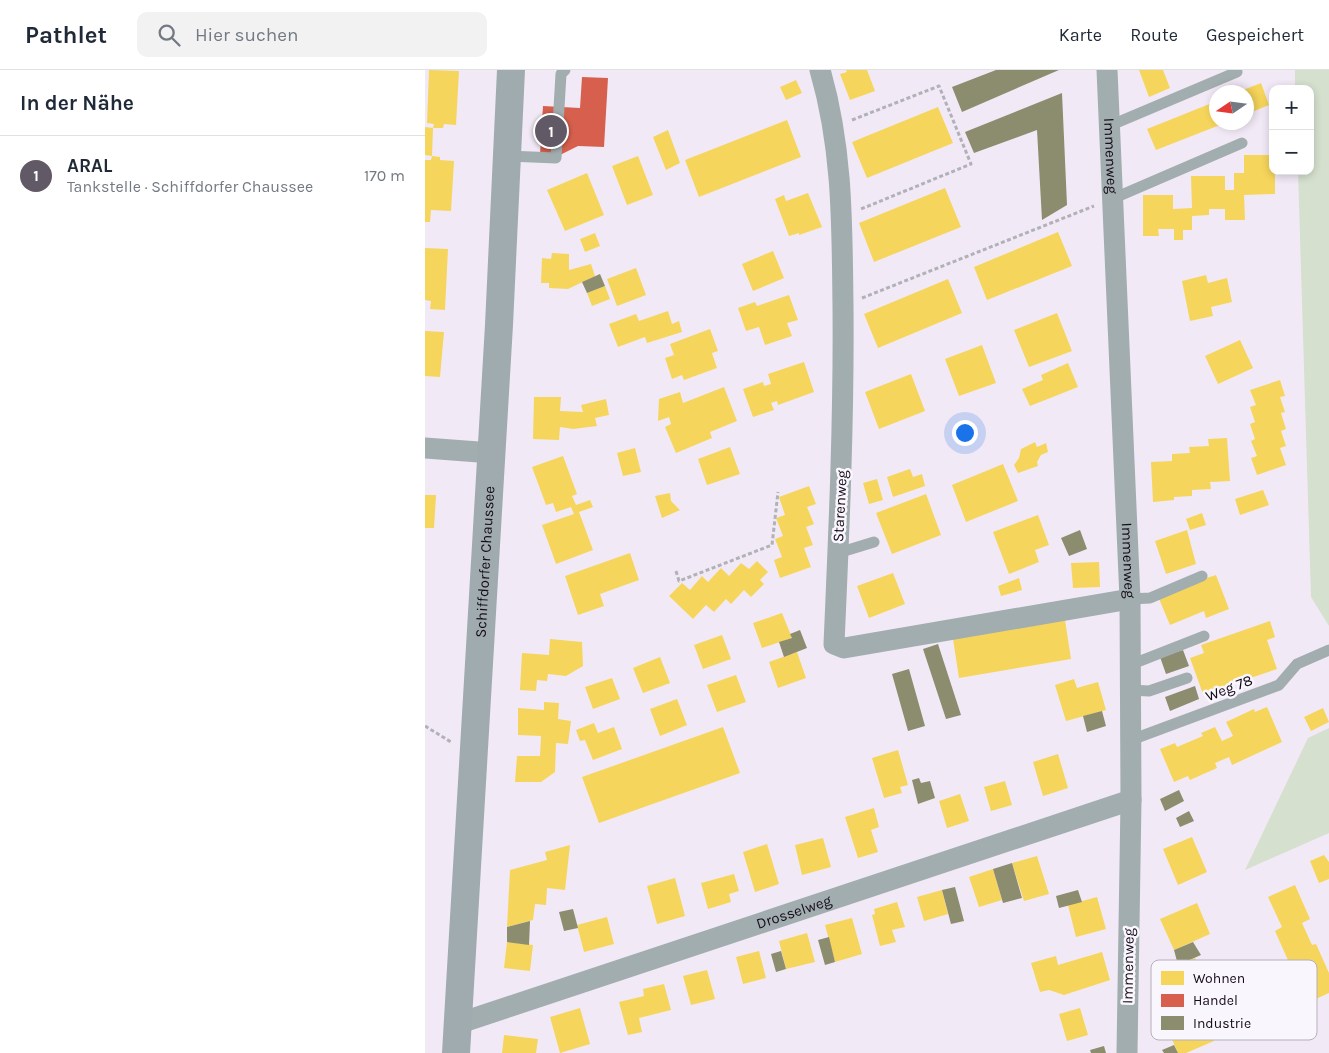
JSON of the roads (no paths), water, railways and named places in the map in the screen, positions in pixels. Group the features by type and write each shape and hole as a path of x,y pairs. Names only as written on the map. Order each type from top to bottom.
{"main road":[{"name":"Schiffdorfer Chaussee","path":"456,1053 492,453 511,70"}],"street":[{"name":"Starenweg","path":"820,70 834,126 840,173 842,217 843,444 834,644 844,648 1130,599"},
{"name":"Immenweg","path":"1107,70 1130,599 1131,800 1127,1053"},
{"path":"425,448 492,453"},
{"name":"Drosselweg","path":"457,1024 1131,800"}],"lane":[{"path":"507,156 556,158 561,74 565,70"},
{"path":"1109,126 1237,72"},
{"path":"1112,199 1242,143"},
{"path":"838,553 874,542"},
{"path":"1130,599 1150,598 1202,576"},
{"path":"1130,665 1204,636"},
{"name":"Weg 78","path":"1131,740 1279,684 1297,664 1329,650"},
{"path":"1130,690 1149,691 1187,678"}],"place":[{"name":"ARAL","path":"551,131"}]}
